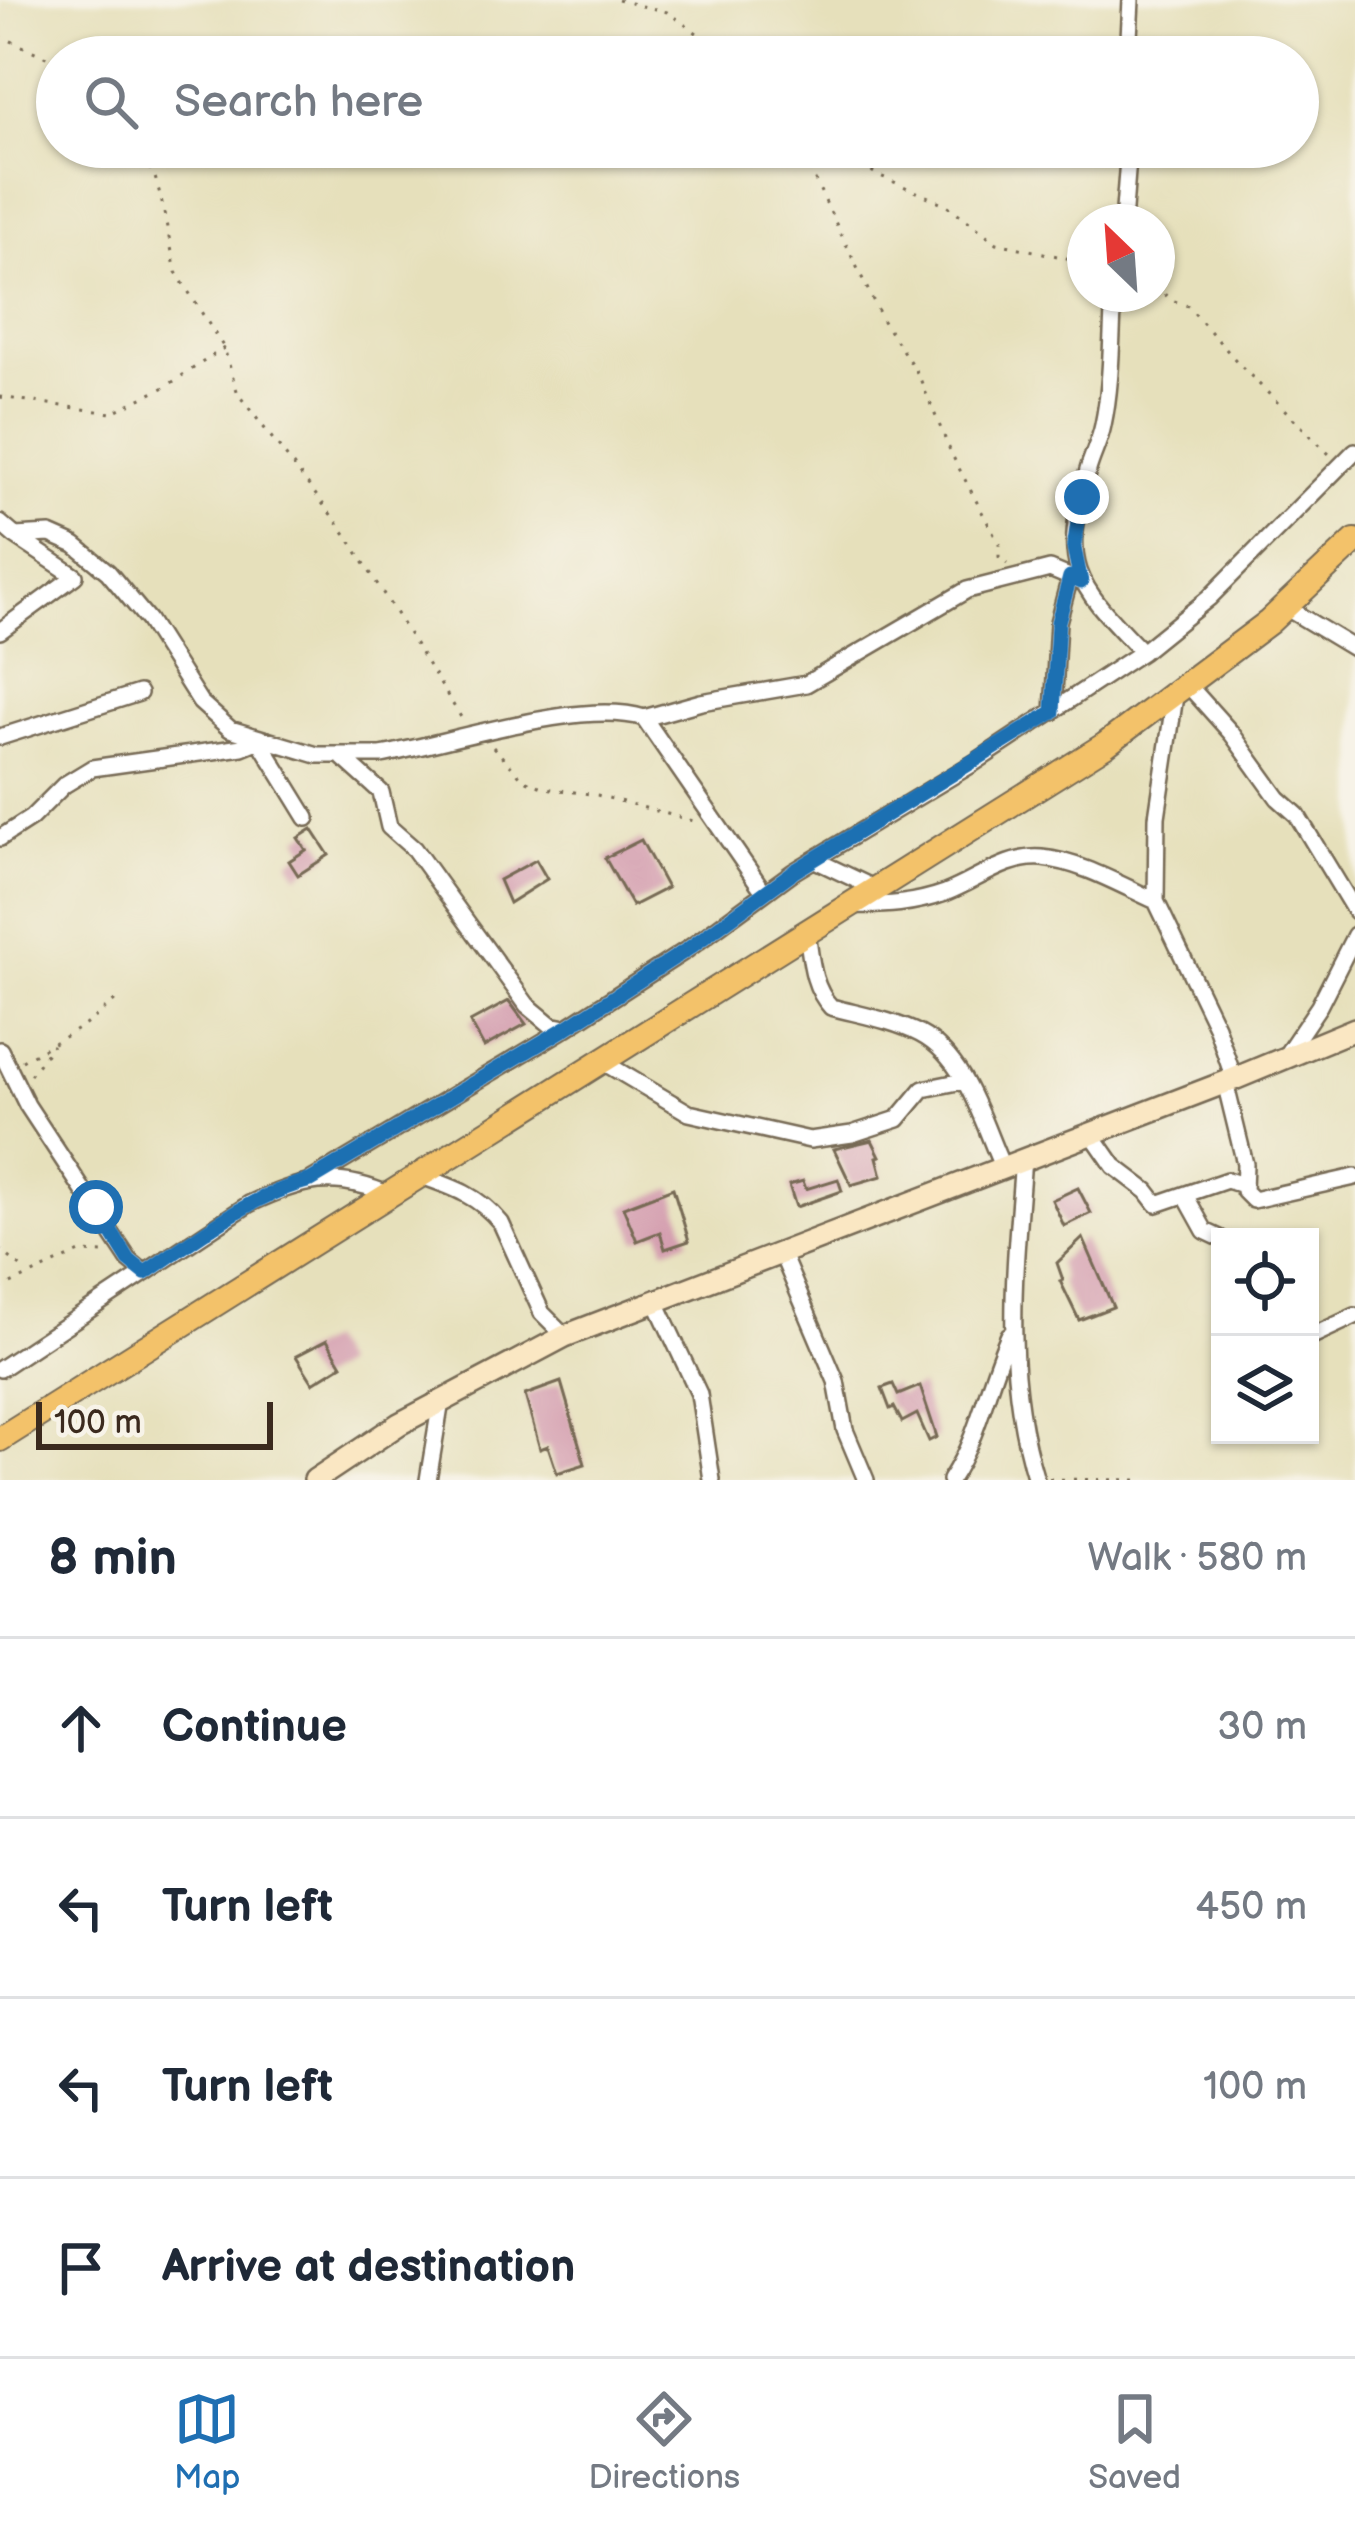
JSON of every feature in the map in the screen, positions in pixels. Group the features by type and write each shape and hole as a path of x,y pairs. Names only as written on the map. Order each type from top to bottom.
{"main road":[{"path":"0,1439 1105,745 1182,691 1355,542"}],"street":[{"path":"1129,36 1131,0"},
{"path":"1124,204 1127,168"},
{"path":"1053,712 1058,622 1076,579 1076,522 1104,422 1113,312"},
{"path":"311,1180 566,1028 669,962 764,892 1142,652 1209,598 1349,457"},
{"path":"0,523 75,576 0,631"},
{"path":"15,536 50,534 75,545 108,572 148,620 200,702 230,729 292,751 341,757 381,755 590,713 626,712 644,718 701,702 806,684 887,640 950,597 1050,569 1076,579 1142,652"},
{"path":"1285,607 1355,649"},
{"path":"1355,910 1297,815 1268,786 1232,734 1182,691 1157,817 1156,901 1199,987 1230,1081 1245,1164 1243,1185 1248,1196 1262,1200 1355,1177"},
{"path":"0,737 139,693"},
{"path":"644,718 764,892"},
{"path":"259,740 307,818"},
{"path":"0,838 31,818 64,785 92,769 242,747 259,740"},
{"path":"341,757 381,792 389,827 414,849 527,1005 551,1024 566,1028"},
{"path":"0,814 0,827"},
{"path":"850,905 895,906 923,899 998,867 1036,857 1073,864 1156,901"},
{"path":"815,860 876,889"},
{"path":"806,932 824,1001 918,1033 943,1050 1012,1162 1011,1332 1018,1409 1036,1480"},
{"path":"1284,1058 1319,1006 1355,935"},
{"path":"315,1480 399,1424 566,1336 1355,1029"},
{"path":"0,1050 20,1089 139,1268"},
{"path":"603,1061 689,1113 810,1140 853,1134 891,1121 903,1115 923,1089 963,1081"},
{"path":"1091,1133 1114,1166 1148,1191 1155,1203 1164,1204 1227,1180 1243,1185"},
{"path":"421,1176 461,1190 491,1211 542,1313 566,1336"},
{"path":"0,1369 139,1268 289,1185 311,1180 361,1182 390,1195"},
{"path":"1185,1195 1211,1234"},
{"path":"781,1252 836,1381 845,1430 866,1480"},
{"path":"656,1302 699,1394 712,1480"},
{"path":"1319,1332 1355,1316"},
{"path":"950,1480 977,1427 995,1365 1011,1332"},
{"path":"428,1480 441,1401"}],"path":[{"path":"618,0 667,12 701,36"},
{"path":"0,36 36,52"},
{"path":"149,168 161,198 176,272 224,348 238,394 346,534 474,737 490,745 524,780 693,820 725,837"},
{"path":"809,168 883,321 918,374 952,455 999,544 999,557 1023,576"},
{"path":"866,168 946,205 989,239 1067,258"},
{"path":"1175,301 1188,306 1327,454 1349,457"},
{"path":"0,397 111,413 165,387 224,348"},
{"path":"10,1068 116,1000"},
{"path":"20,1089 54,1043"},
{"path":"0,1249 27,1274"},
{"path":"0,1289 87,1252 139,1268"},
{"path":"1036,1480 1134,1480"}],"building":[{"path":"312,829 329,855 298,875 289,861 306,850 298,838"},
{"path":"641,840 667,888 632,906 605,858"},
{"path":"536,860 547,879 509,903 499,880"},
{"path":"509,1001 526,1024 484,1047 470,1022"},
{"path":"872,1140 882,1176 851,1185 834,1149"},
{"path":"838,1179 842,1191 796,1207 789,1185 803,1181 806,1189"},
{"path":"673,1188 689,1241 665,1249 660,1232 637,1241 623,1207"},
{"path":"1078,1188 1091,1213 1064,1226 1052,1200"},
{"path":"1083,1238 1113,1307 1079,1320 1060,1281 1057,1263"},
{"path":"327,1340 342,1365 313,1383 296,1356"},
{"path":"561,1382 585,1464 557,1473 548,1446 540,1449 525,1395"},
{"path":"893,1384 898,1395 920,1386 937,1437 929,1441 917,1414 902,1422 894,1407 890,1409 882,1388"}],"route":[{"path":"96,1207 129,1260 145,1273 250,1204 311,1180 566,1028 688,949 793,872 1053,712 1058,622 1070,577 1081,582 1074,548 1082,497"}]}
